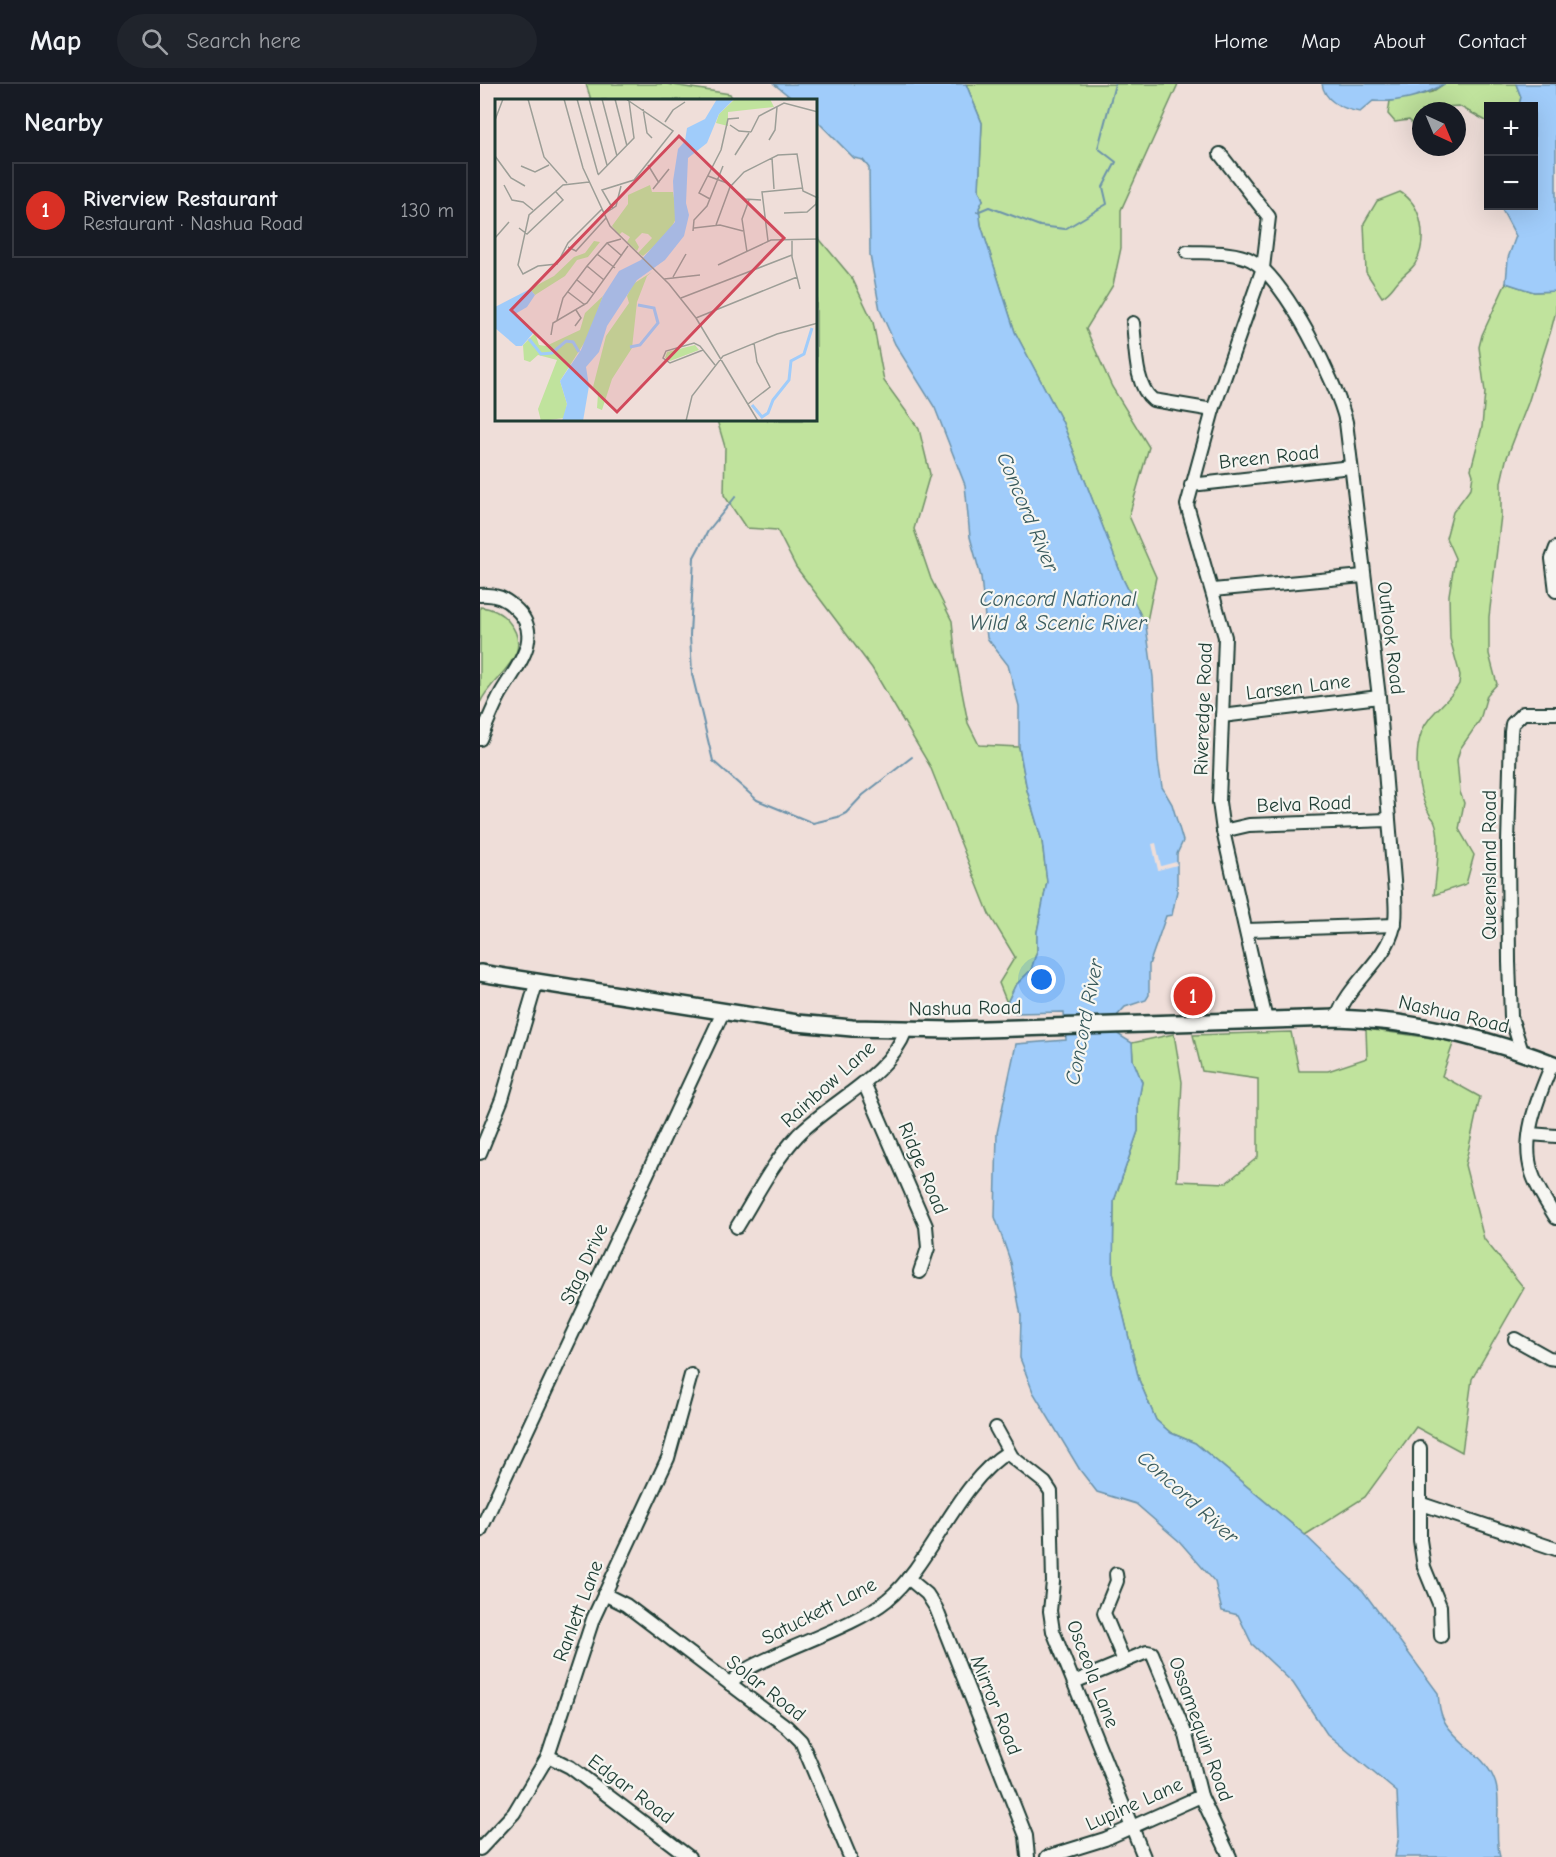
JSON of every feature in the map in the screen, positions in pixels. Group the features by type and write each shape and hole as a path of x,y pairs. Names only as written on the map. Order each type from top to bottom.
{"main road":[{"name":"Nashua Road","path":"480,974 797,1023 906,1030 1127,1026 1337,1018 1424,1026 1522,1052 1554,1064"}],"street":[{"name":"Riveredge Road","path":"1220,154 1269,217 1263,268 1213,410 1191,485 1188,514 1225,638 1219,802 1223,831 1266,1020"},
{"path":"1187,252 1248,259 1263,268"},
{"name":"Outlook Road","path":"1263,268 1287,297 1343,407 1361,537 1363,576 1379,697 1395,893 1395,925 1384,951 1344,1003 1337,1018"},
{"path":"1133,323 1142,385 1153,400 1213,410"},
{"name":"Breen Road","path":"1191,485 1351,467"},
{"path":"1556,548 1552,559 1556,591"},
{"path":"1212,590 1363,576"},
{"path":"480,595 501,598 514,606 526,625 528,640 526,655 497,701 480,739"},
{"name":"Larsen Lane","path":"1222,716 1379,697"},
{"name":"Queensland Road","path":"1522,1052 1511,1017 1509,962 1508,844 1511,732 1512,724 1523,713 1556,713"},
{"name":"Belva Road","path":"1223,831 1249,825 1388,820"},
{"path":"1246,930 1395,925"},
{"path":"480,1153 502,1098 536,984"},
{"name":"Stag Drive","path":"480,1531 723,1012"},
{"name":"Rainbow Lane","path":"737,1227 791,1143 810,1124 864,1083 898,1044 906,1030"},
{"path":"1554,1064 1538,1101 1530,1134 1531,1170 1556,1218"},
{"name":"Ridge Road","path":"864,1083 926,1226 927,1248 920,1272"},
{"path":"1530,1134 1556,1137"},
{"path":"1515,1339 1554,1361"},
{"name":"Ranlett Lane","path":"480,1849 514,1812 548,1756 587,1634 665,1466 691,1375"},
{"path":"996,1428 1008,1452"},
{"path":"1420,1448 1422,1555 1440,1606 1441,1636"},
{"name":"Osceola Lane","path":"1008,1452 1045,1483 1052,1497 1051,1622 1144,1857"},
{"name":"Satuckett Lane","path":"730,1684 746,1669 881,1605 908,1578 984,1472 1008,1452"},
{"path":"1422,1504 1556,1549"},
{"path":"1074,1682 1124,1661 1104,1613 1117,1581 1116,1574"},
{"name":"Mirror Road","path":"908,1578 927,1594 936,1608 1026,1836 1028,1857"},
{"name":"Solar Road","path":"604,1594 626,1605 801,1741 850,1857"},
{"name":"Ossamequin Road","path":"1124,1661 1147,1652 1152,1653 1157,1660 1186,1735 1201,1796 1230,1857"},
{"name":"Edgar Road","path":"548,1756 570,1767 689,1857"},
{"name":"Lupine Lane","path":"1047,1857 1081,1848 1201,1796"}],"green space":[{"path":"586,84 666,84 730,94 732,99 591,99"},
{"path":"966,84 1178,84 1121,210 1121,248 1113,285 1086,329 1112,387 1149,447 1129,516 1156,577 1146,626 1123,579 1062,421 1015,332 981,225 979,208 983,200 979,191 982,123"},
{"path":"1444,84 1516,84 1521,97 1520,102 1484,102 1484,120 1466,110 1466,102 1412,102 1412,123 1409,120 1395,122 1388,114 1390,101 1432,92"},
{"path":"1400,192 1408,198 1418,214 1421,224 1421,245 1415,264 1382,297 1366,272 1364,223 1377,201"},
{"path":"818,237 852,278 873,322 884,381 919,429 930,474 914,529 931,579 952,621 956,661 968,723 979,745 1019,747 1027,790 1042,841 1047,882 1037,932 1037,951 1031,970 1015,986 1007,1003 999,983 1015,957 989,914 930,766 872,668 796,567 777,530 746,528 724,495 725,447 718,422 818,422"},
{"path":"1506,283 1534,292 1556,291 1556,311 1528,403 1506,460 1501,482 1501,515 1489,617 1489,654 1497,684 1487,695 1480,720 1460,749 1457,760 1460,792 1464,803 1459,829 1474,855 1466,884 1434,895 1438,836 1419,784 1417,762 1419,740 1425,725 1459,684 1460,675 1450,639 1449,595 1455,558 1446,538 1453,512 1471,488 1473,475 1471,469 1482,427 1485,392 1479,347 1482,335"},
{"path":"480,607 496,612 509,622 516,634 518,645 509,665 480,703"},
{"path":"1366,1029 1454,1041 1442,1076 1480,1097 1465,1165 1484,1239 1524,1288 1472,1379 1462,1452 1416,1427 1365,1497 1305,1535 1195,1443 1171,1433 1156,1420 1139,1380 1113,1272 1114,1201 1138,1131 1138,1104 1142,1082 1133,1060 1132,1043 1174,1034 1182,1082 1177,1181 1226,1183 1258,1157 1258,1079 1202,1071 1193,1035 1291,1032 1299,1071 1328,1071 1367,1058"}],"water":[{"name":"Concord National Wild & Scenic River","path":"774,84 966,84 982,123 979,190 983,200 979,208 981,225 1015,332 1062,421 1123,579 1146,626 1153,677 1158,761 1162,787 1172,804 1183,841 1177,854 1177,891 1172,915 1166,916 1149,965 1149,995 1146,1000 1125,1007 1115,1018 1119,1035 1132,1043 1133,1060 1142,1082 1138,1104 1138,1131 1114,1201 1113,1272 1139,1380 1156,1420 1171,1433 1195,1443 1305,1535 1363,1591 1438,1693 1441,1713 1446,1724 1490,1771 1497,1787 1497,1838 1500,1857 1395,1857 1399,1836 1397,1792 1327,1734 1293,1683 1252,1644 1238,1615 1222,1611 1215,1582 1180,1542 1136,1504 1097,1492 1080,1470 1033,1392 1020,1358 1021,1316 1011,1263 995,1217 997,1133 1016,1044 1066,1040 1064,1012 1015,1013 1007,1003 1015,986 1031,970 1037,951 1037,932 1047,882 1042,841 1027,790 1019,747 1019,706 1008,665 987,638 981,577 970,537 965,485 935,408 895,344 880,310 870,255 869,168 863,160 854,158 818,122 818,99 793,99"},
{"path":"1322,84 1444,84 1410,98 1373,101 1360,112 1336,104 1327,96"},
{"path":"1516,84 1556,84 1556,291 1534,292 1506,283 1508,258 1516,236 1502,210 1538,210 1538,102 1520,102 1521,97"}],"pier":[{"path":"1156,843 1161,866 1176,862 1177,865 1158,870 1152,844"}],"waterway":[{"path":"977,212 989,207 1040,226 1065,229 1107,204 1103,187 1116,162 1098,148 1115,84"},
{"path":"736,496 708,531 694,557 690,635 692,674 713,761 757,800 813,823 846,813 863,795 912,757"}],"place":[{"name":"Riverview Restaurant","path":"1193,996"}],"water label":[{"name":"Concord River","path":"1028,512"},
{"name":"Concord River","path":"1084,1022"},
{"name":"Concord River","path":"1188,1497"}]}
